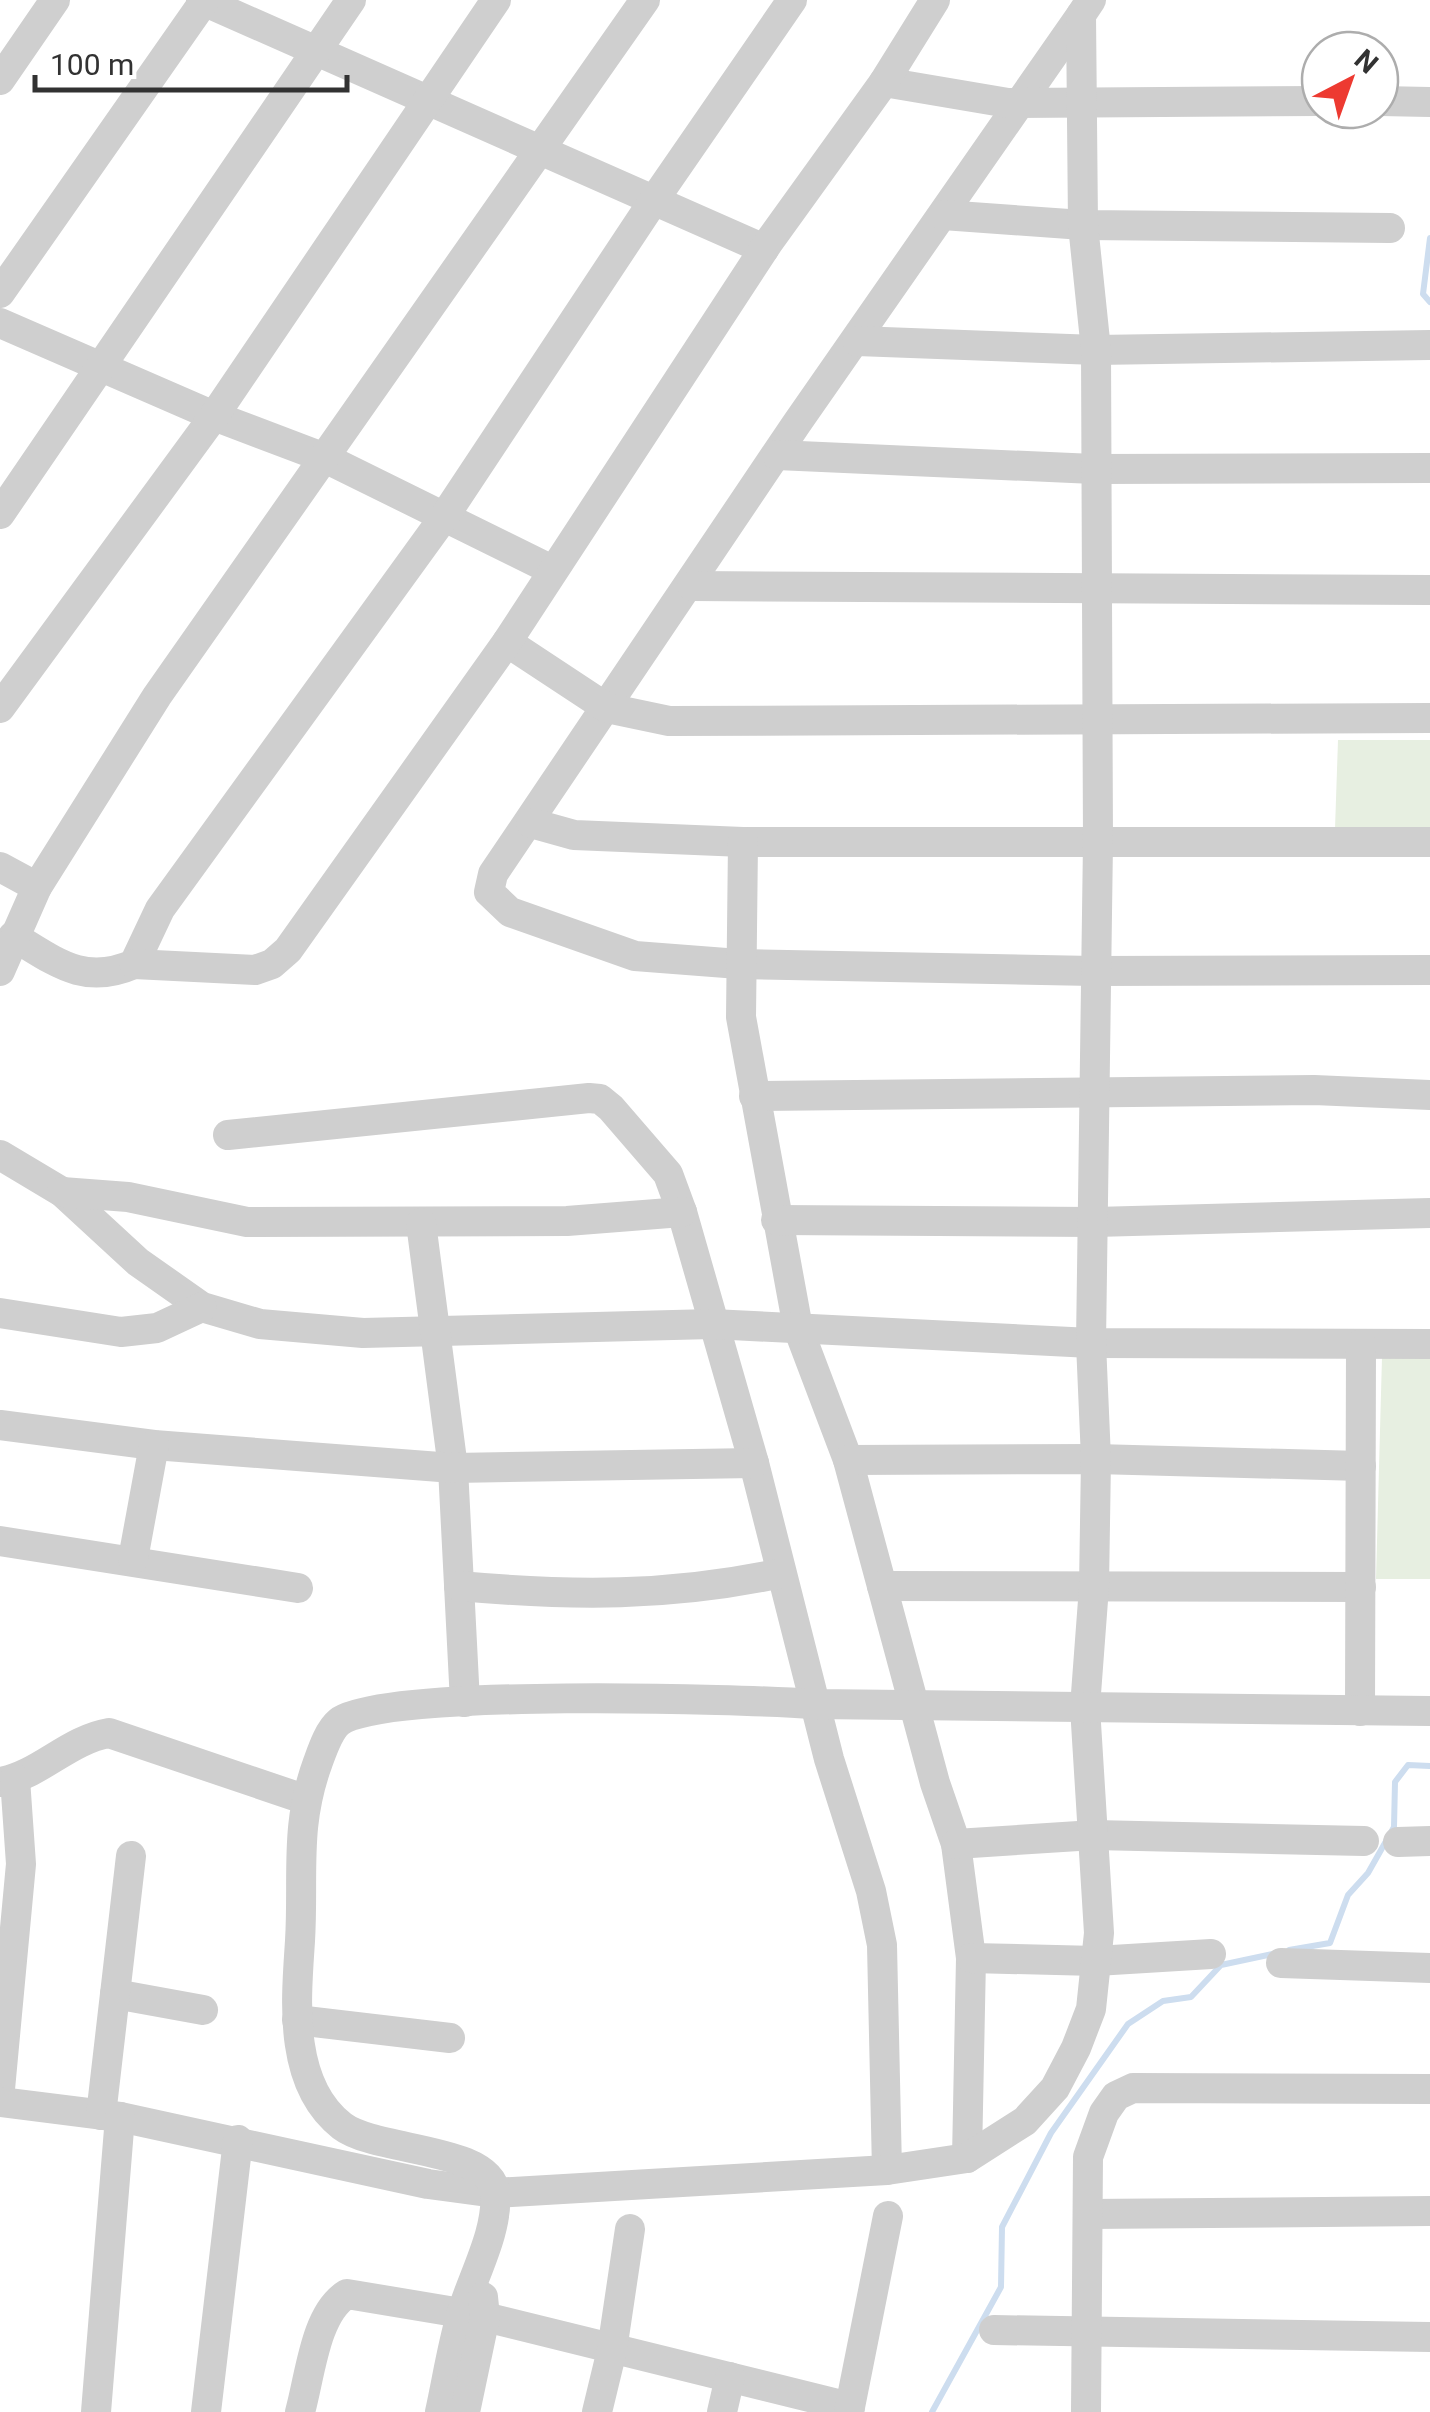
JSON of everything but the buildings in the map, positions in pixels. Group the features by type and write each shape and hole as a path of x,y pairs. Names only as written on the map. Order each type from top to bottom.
{"street":[{"path":"0,80 56,0"},
{"path":"0,514 351,0"},
{"path":"0,708 214,416 496,0"},
{"path":"0,971 37,887 157,696 544,150 645,0"},
{"path":"134,964 160,909 444,518 652,202 792,0"},
{"path":"14,936 84,974 111,974 134,964 169,963 237,971 272,964 314,918 507,642 764,249 884,82 935,0"},
{"path":"0,293 203,1 764,249"},
{"path":"0,2102 110,2116 238,2140 428,2184 495,2192 887,2170 967,2158 1025,2121 1055,2088 1076,2048 1091,2009 1096,1961 1094,1835 1085,1707 1094,1587 1096,1458 1090,1343 1095,1222 1093,970 1098,842 1096,350 1083,225 1086,7"},
{"path":"1086,7 493,874 489,892 510,912 635,956 738,964 1430,970"},
{"path":"884,82 1018,102 1300,101"},
{"path":"943,215 1083,225 1390,228"},
{"path":"0,323 214,416 325,458 552,570"},
{"path":"857,341 1096,350 1430,346"},
{"path":"777,454 1094,469 1430,468"},
{"path":"692,586 1430,590"},
{"path":"507,642 607,708 669,722 1430,718"},
{"path":"531,823 574,835 742,842 1430,842"},
{"path":"742,842 738,964 754,1096 798,1328 848,1460 917,1704 935,1783 956,1844 971,1958 967,2158"},
{"path":"0,867 37,887"},
{"path":"754,1096 1095,1096 1314,1090 1430,1095"},
{"path":"228,1135 548,1101 600,1100 668,1174 754,1462 814,1704 872,1891 882,1945 887,2170"},
{"path":"0,1155 62,1192 138,1262 202,1307 260,1324 363,1333 712,1324 1090,1343 1430,1344"},
{"path":"62,1192 128,1198 247,1222 583,1220 682,1212"},
{"path":"776,1220 1095,1222 1430,1214"},
{"path":"421,1222 453,1468 465,1702"},
{"path":"0,1314 122,1332 157,1328 202,1307"},
{"path":"1360,1711 1361,1344"},
{"path":"0,1425 154,1444 453,1468 754,1462"},
{"path":"132,1559 154,1444"},
{"path":"848,1460 1096,1458 1361,1466"},
{"path":"0,1541 298,1588"},
{"path":"458,1586 571,1596 707,1589 781,1573"},
{"path":"882,1586 1360,1588"},
{"path":"464,2412 473,2315 495,2192 484,2171 472,2162 393,2146 343,2127 316,2096 304,2065 296,2020 298,1872 304,1799 322,1750 339,1722 368,1712 465,1702 715,1697 814,1704 1430,1711"},
{"path":"0,2090 21,1864 8,1780 85,1737 109,1733 304,1799"},
{"path":"956,1844 1094,1835 1364,1841"},
{"path":"1398,1842 1430,1841"},
{"path":"96,2412 115,1994 131,1856"},
{"path":"971,1958 1096,1961 1210,1954"},
{"path":"1281,1963 1430,1968"},
{"path":"115,1994 203,2010"},
{"path":"296,2020 450,2038"},
{"path":"1086,2412 1088,2157 1096,2131 1116,2096 1133,2088 1430,2090"},
{"path":"206,2412 238,2140"},
{"path":"1088,2214 1430,2211"},
{"path":"300,2412 334,2302 347,2294 473,2315 850,2410 888,2216"},
{"path":"597,2412 612,2350 630,2229"},
{"path":"440,2412 473,2315"},
{"path":"994,2330 1430,2338"},
{"path":"722,2412 730,2377"}],"shaded area":[{"path":"1338,740 1430,740 1430,828 1335,829"},
{"path":"1382,1357 1430,1357 1430,1579 1376,1579"}],"waterway":[{"path":"1430,238 1423,294 1430,302"},
{"path":"1289,1950 1330,1943 1348,1895 1368,1873 1394,1827 1395,1782 1408,1765 1430,1766"},
{"path":"932,2412 1001,2287 1002,2227 1051,2133 1128,2024 1163,2001 1191,1997 1221,1965 1277,1953"}]}
